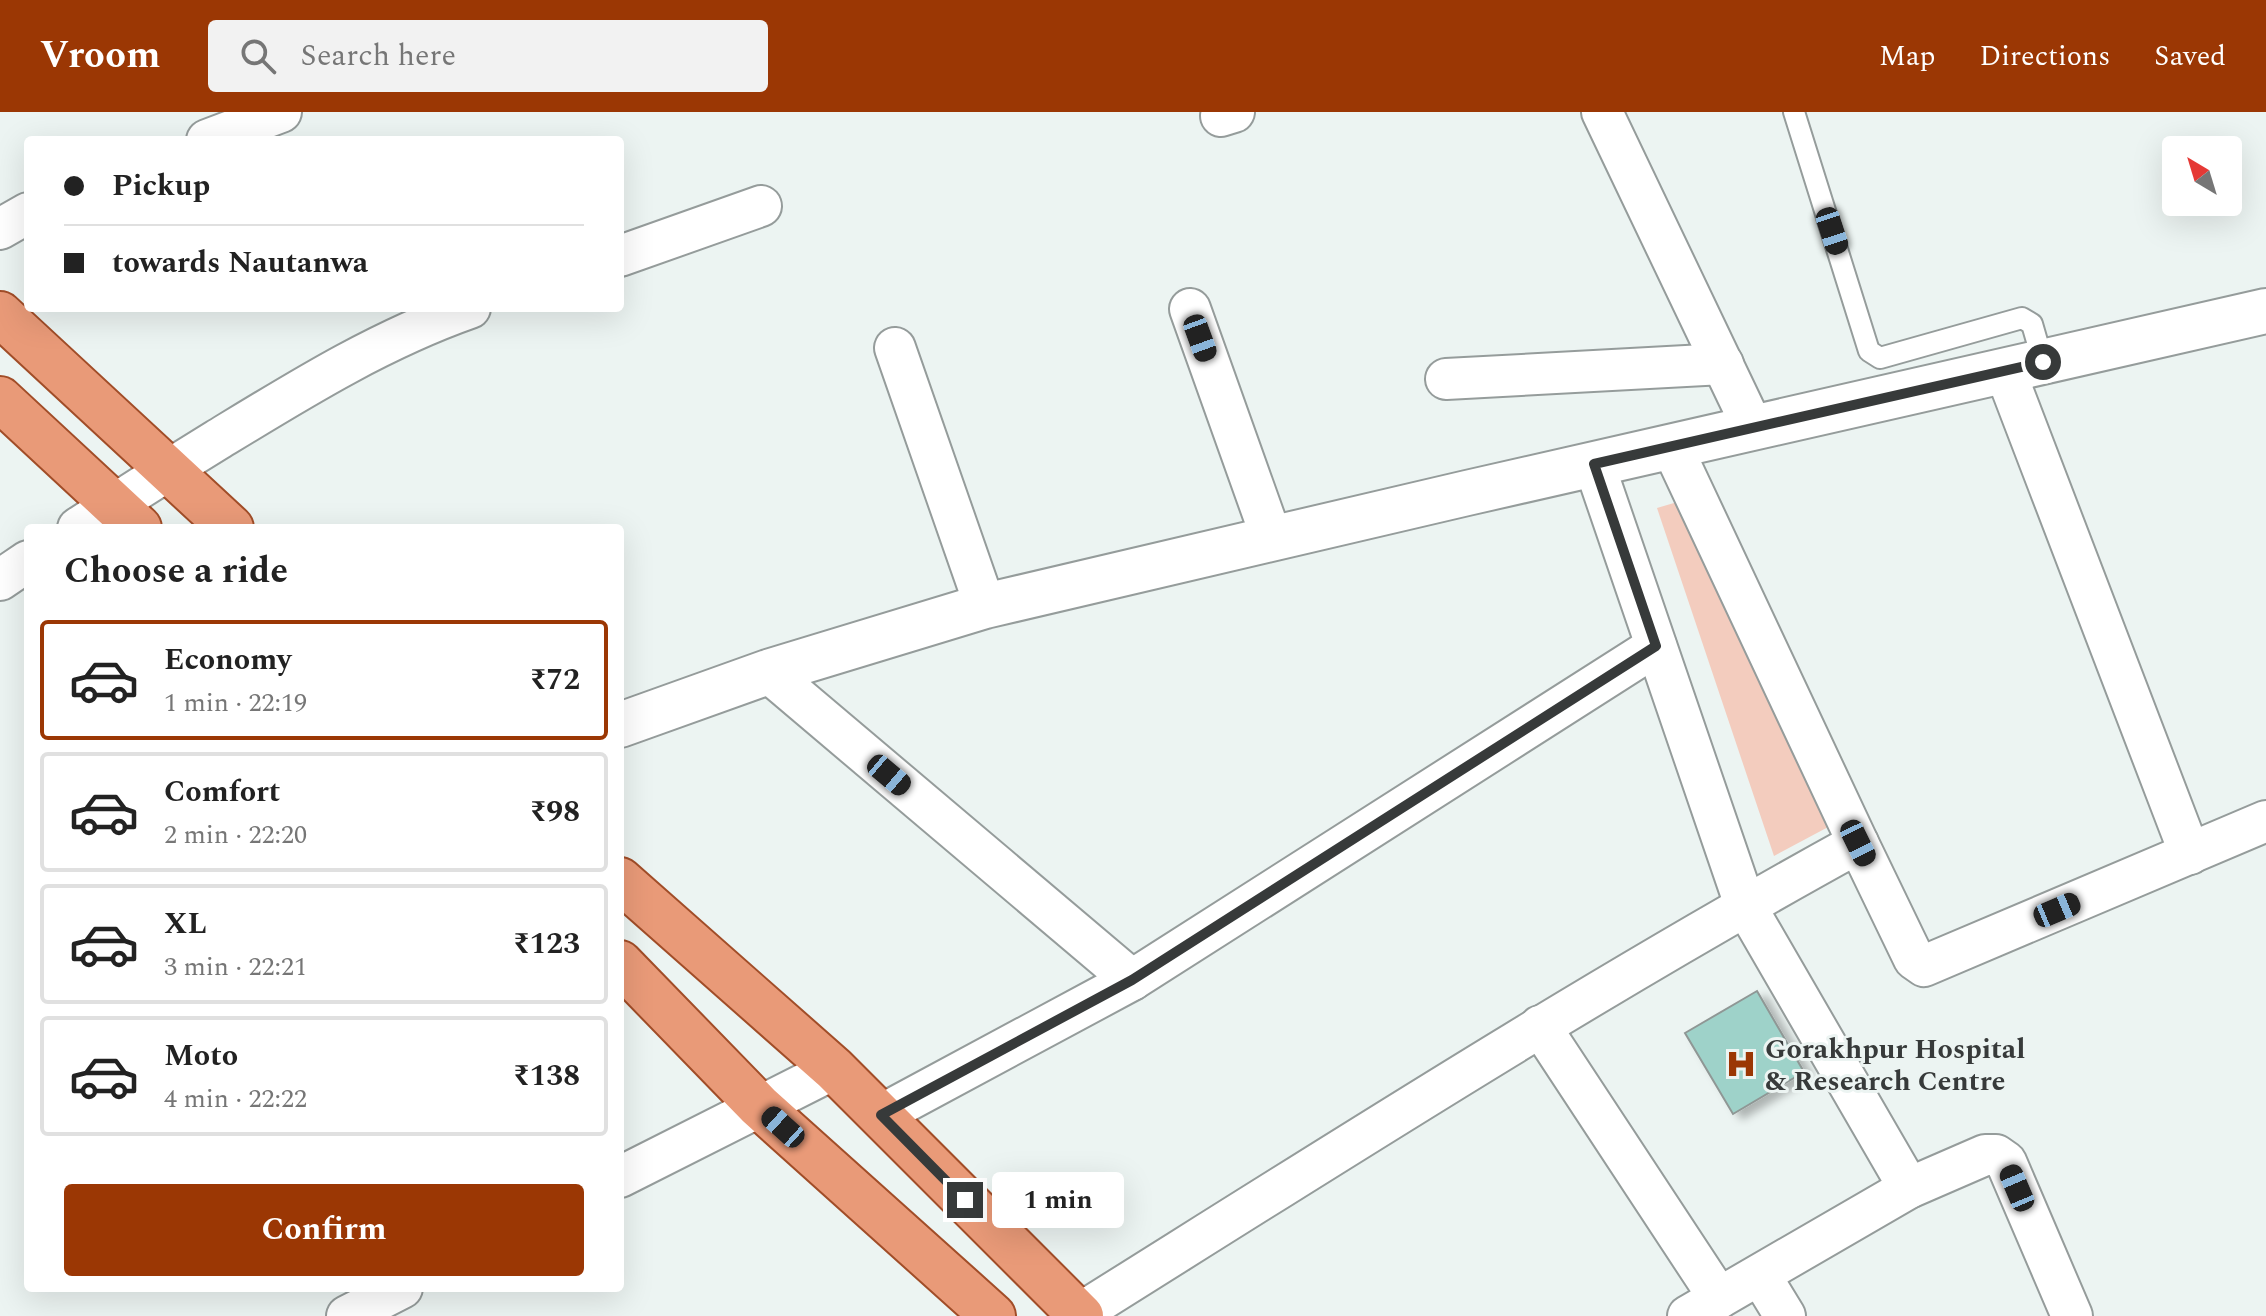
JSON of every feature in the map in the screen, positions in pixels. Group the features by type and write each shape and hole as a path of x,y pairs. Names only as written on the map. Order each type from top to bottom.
{"main road":[{"path":"0,314 227,524"},
{"path":"0,399 110,520"},
{"path":"624,884 834,1069 1080,1315"},
{"path":"624,967 759,1106 971,1308"}],"street":[{"path":"218,136 281,112"},
{"path":"1602,112 1753,428"},
{"path":"624,255 761,206"},
{"path":"0,229 24,215"},
{"path":"1190,309 1272,539"},
{"path":"624,724 768,672 985,606 2266,311"},
{"path":"110,520 167,469 286,396 363,354 459,312"},
{"path":"895,348 985,606"},
{"path":"1446,379 1723,364"},
{"path":"2024,367 2190,854"},
{"path":"1672,447 1914,959 1924,966 2266,821"},
{"path":"1594,464 1745,905 1909,1188"},
{"path":"0,580 24,564"},
{"path":"881,1115 1132,980 1656,646"},
{"path":"768,672 1132,980"},
{"path":"1080,1315 1540,1026 1745,905 1858,843"},
{"path":"1540,1026 1703,1307 1909,1188 1985,1155 1996,1155 2006,1162 2072,1316"},
{"path":"624,1175 834,1069"},
{"path":"1760,1275 1785,1316"},
{"path":"347,1316 394,1292"}],"lane":[{"path":"1794,112 1869,351 1880,358 2022,318 2032,324 2024,367"}],"shaded area":[{"path":"1701,495 1847,817 1774,856 1657,508"}],"building":[{"path":"1757,991 1804,1072 1733,1114 1685,1033"}],"place":[{"name":"Gorakhpur Hospital & Research Centre","path":"1741,1064"}],"route":[{"path":"965,1200 881,1115 1132,980 1656,646 1594,464 2043,362"}]}
